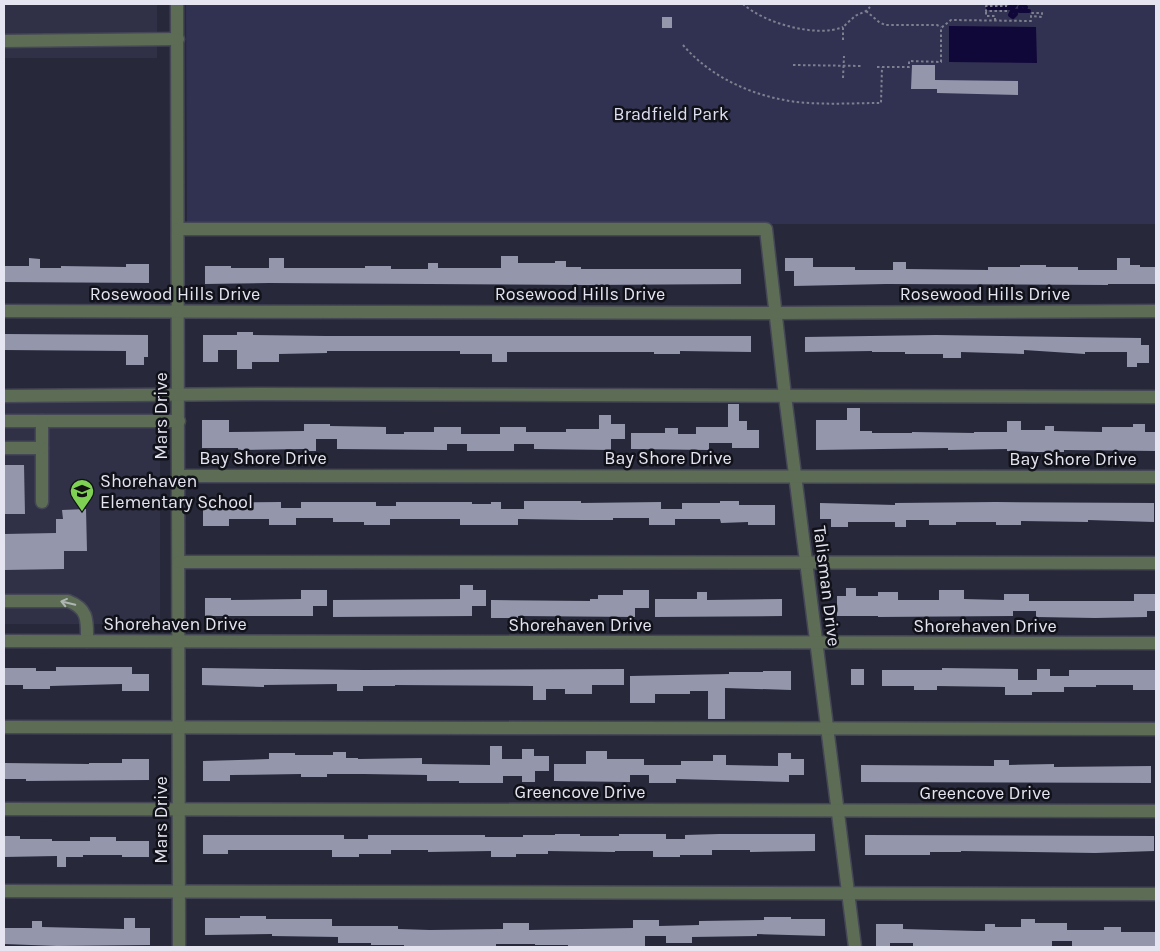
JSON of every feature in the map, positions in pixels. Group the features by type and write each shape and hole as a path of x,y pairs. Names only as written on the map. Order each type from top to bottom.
{"street":[{"name":"Mars Drive","path":"178,4 179,947"},
{"path":"4,41 178,39"},
{"name":"Talisman Drive","path":"178,229 766,229 785,396 855,947"},
{"name":"Rosewood Hills Drive","path":"4,311 776,313 1156,311"},
{"path":"4,396 1156,397"},
{"path":"4,421 179,421"},
{"path":"42,421 42,502"},
{"path":"4,448 42,448"},
{"name":"Bay Shore Drive","path":"179,476 1156,476"},
{"path":"179,562 1156,563"},
{"path":"4,601 68,601 75,604 81,607 85,614 87,641"},
{"name":"Shorehaven Drive","path":"4,641 817,644 1156,643"},
{"path":"4,727 1156,730"},
{"name":"Greencove Drive","path":"4,809 1156,811"},
{"path":"4,892 1156,894"}],"path":[{"path":"743,4 756,14 792,27 829,30 843,26 870,7"},
{"path":"995,21 996,16 986,16 986,6 1007,6"},
{"path":"866,11 885,25 937,25 942,28"},
{"path":"986,11 1007,11"},
{"path":"877,66 909,67 909,61 941,62 942,28 951,20 1031,21 1031,16 1042,16 1042,12 1031,12"},
{"path":"843,26 843,40"},
{"path":"683,45 698,61 717,74 756,92 795,101 881,103 882,67"},
{"path":"843,78 844,56"},
{"path":"793,65 863,66"}],"shaded area":[{"path":"4,4 157,4 157,58 4,58"},
{"path":"949,26 1036,27 1037,63 949,62"},
{"name":"Shorehaven Elementary School","path":"4,399 160,399 160,624 4,624"}],"green space":[{"name":"Bradfield Park","path":"186,4 1156,4 1156,224 187,224"}],"building":[{"path":"662,17 672,17 672,28 662,28"},
{"path":"912,65 935,65 935,80 1018,81 1018,95 937,93 937,89 911,89"},
{"path":"501,256 518,256 518,263 555,263 555,261 566,261 566,267 581,267 581,269 741,269 741,284 205,284 205,266 269,268 269,258 284,258 284,268 365,268 365,266 391,266 391,269 428,269 428,263 438,263 438,268 501,268"},
{"path":"29,258 40,259 40,268 61,268 61,266 126,267 126,264 149,264 149,283 4,282 4,266 29,266"},
{"path":"785,258 813,258 813,267 855,267 855,270 893,270 893,262 906,262 906,269 988,270 988,267 1046,265 1046,267 1078,267 1078,270 1117,270 1117,258 1130,258 1130,265 1156,267 1156,284 794,286 794,271 785,271"},
{"path":"237,332 253,332 253,335 326,336 751,336 751,352 680,351 680,354 654,354 654,352 507,352 507,362 492,362 492,354 460,354 460,351 327,351 327,353 279,354 279,362 252,362 252,369 237,369 237,350 218,350 218,362 203,362 203,335 237,335"},
{"path":"4,334 148,335 148,357 144,357 144,365 126,365 126,351 4,350"},
{"path":"936,335 1141,338 1141,345 1149,345 1149,363 1137,363 1137,367 1127,367 1127,352 1085,352 1085,354 1024,350 1024,354 961,352 961,358 943,358 943,354 905,354 905,352 805,352 805,337"},
{"path":"728,404 739,404 739,421 747,421 747,430 759,430 759,448 732,448 732,443 709,443 709,450 631,449 631,433 665,433 665,428 678,428 678,434 696,434 696,427 728,427"},
{"path":"847,408 860,408 860,431 872,431 872,433 1007,432 1007,421 1021,421 1021,430 1045,430 1045,426 1054,426 1054,431 1102,432 1102,427 1133,427 1133,424 1145,424 1145,432 1156,432 1156,451 1064,450 1064,452 1037,452 1007,451 1007,449 948,450 948,448 816,450 816,420 847,420"},
{"path":"599,415 611,415 611,424 625,424 625,439 611,439 611,450 534,449 534,444 514,444 514,451 467,451 467,444 447,444 447,450 337,449 337,439 316,439 316,451 304,451 304,449 238,450 238,448 202,448 202,420 229,420 229,432 304,431 304,424 330,424 330,426 386,427 386,434 434,432 434,427 461,427 461,434 500,434 500,427 526,427 526,432 566,432 566,429 599,429"},
{"path":"4,465 24,465 25,514 4,514"},
{"path":"524,501 581,501 581,503 661,502 661,509 682,509 682,503 739,501 739,505 775,505 775,525 748,525 748,522 721,523 720,519 675,519 675,525 649,525 649,518 613,518 613,520 518,519 518,525 460,525 460,519 390,519 390,525 364,525 364,522 333,522 333,518 296,518 296,525 269,525 269,519 229,519 229,526 203,526 203,503 281,502 281,508 301,508 301,502 376,502 376,506 396,506 396,502 472,502 472,504 491,504 491,502 501,502 501,509 524,509"},
{"path":"820,503 895,505 895,503 1154,503 1154,522 1088,520 1088,522 1021,521 1021,525 996,525 996,522 956,522 956,525 929,525 929,520 906,520 906,527 895,527 895,522 848,522 848,527 831,527 831,519 820,519"},
{"path":"86,509 87,551 64,551 64,569 4,570 4,534 56,533 56,519 63,519 62,510"},
{"path":"460,585 473,585 473,590 486,590 486,606 472,606 472,616 333,617 333,600 460,599"},
{"path":"846,588 856,588 856,596 878,596 878,592 898,592 898,600 939,600 939,590 964,590 964,599 1004,600 1004,594 1029,594 1029,601 1134,601 1134,594 1156,594 1156,611 1147,611 1147,617 1095,618 1036,617 1036,611 1013,611 1013,616 837,616 837,596 846,596"},
{"path":"301,590 327,590 327,606 313,606 313,616 205,616 205,598 231,598 231,600 301,599"},
{"path":"623,590 649,590 649,608 635,608 635,617 518,616 518,618 491,618 491,600 590,601 590,599 598,599 598,595 623,595"},
{"path":"697,592 707,592 707,600 782,599 782,616 655,617 655,599 697,599"},
{"path":"56,667 132,667 132,674 149,674 149,691 122,691 122,684 50,686 50,689 23,689 23,685 4,685 4,668 36,668 36,671 56,671"},
{"path":"202,668 363,670 624,669 624,685 592,685 592,694 565,694 565,689 546,689 546,700 533,700 533,686 395,685 363,686 363,691 337,691 337,684 264,685 264,687 202,685"},
{"path":"942,668 1018,669 1018,680 1037,680 1037,669 1050,669 1050,676 1069,676 1069,670 1156,670 1156,690 1133,690 1133,685 1096,685 1096,687 1064,687 1064,692 1032,692 1032,695 1005,695 1005,687 937,686 937,690 914,690 914,686 882,686 882,670 942,670"},
{"path":"851,669 864,669 864,685 851,685"},
{"path":"791,671 791,690 725,688 725,719 708,719 708,691 690,691 690,694 655,694 655,703 630,703 630,676 729,674 729,672"},
{"path":"490,746 502,746 502,759 522,759 522,749 534,749 534,756 549,756 549,771 535,771 535,782 522,782 522,776 503,776 503,783 427,781 427,775 364,774 327,774 327,777 301,777 301,774 230,775 230,781 203,781 203,761 269,759 269,753 333,755 333,752 346,752 346,758 422,758 422,764 490,765"},
{"path":"586,751 607,751 607,759 644,759 644,765 681,765 681,761 713,761 713,755 726,755 726,765 778,766 778,753 791,753 791,759 804,759 804,775 789,775 789,782 676,779 676,783 649,783 649,775 630,775 630,782 554,781 554,764 586,764"},
{"path":"122,759 149,759 149,780 26,781 26,779 4,779 4,763 122,763"},
{"path":"994,760 1009,760 1009,765 1054,764 1054,767 1151,766 1151,783 861,782 861,765 994,766"},
{"path":"619,834 666,834 666,839 685,839 685,835 815,834 815,851 750,852 750,850 712,850 712,855 680,855 680,857 653,857 653,851 548,851 548,854 516,854 516,857 491,857 491,851 428,852 428,850 391,850 391,854 359,854 359,857 332,857 332,850 228,850 228,854 203,854 203,835 344,835 344,839 368,839 368,835 485,835 485,837 523,837 523,835 619,836"},
{"path":"865,835 1154,836 1154,851 1095,853 961,851 930,852 930,855 865,855"},
{"path":"4,836 20,836 20,839 52,839 52,841 90,841 90,837 116,837 116,841 149,841 149,857 83,855 83,857 66,857 66,867 57,867 57,856 4,857"},
{"path":"240,916 266,916 266,919 332,919 332,926 398,926 398,929 430,930 503,929 503,923 529,923 529,930 633,928 633,920 659,920 659,926 699,925 699,921 764,920 764,917 791,917 791,919 825,919 825,936 757,934 757,936 692,937 692,943 666,943 666,936 645,936 645,946 496,944 496,946 404,946 338,943 338,937 272,936 272,934 205,935 205,918 240,918"},
{"path":"124,918 135,918 135,928 150,928 150,945 57,946 4,944 4,928 32,928 32,921 42,921 42,927 124,929"},
{"path":"1021,919 1035,919 1035,923 1067,923 1067,930 1104,930 1104,927 1121,927 1121,932 1156,932 1156,947 1072,946 1072,941 1052,941 1052,947 913,947 913,943 890,943 890,947 876,947 876,924 903,924 903,929 985,931 985,924 995,924 995,927 1021,927"}],"waterway":[{"path":"1010,4 1011,7 1015,11 1016,14 1013,17 1010,15 1012,11 1014,11 1015,11 1022,11 1024,11 1025,10 1026,7 1022,5 1020,7 1021,10 1022,10 1023,11 1029,11"},
{"path":"988,8 1013,8 1016,4"}],"place":[{"name":"Shorehaven Elementary School","path":"82,512"}]}
